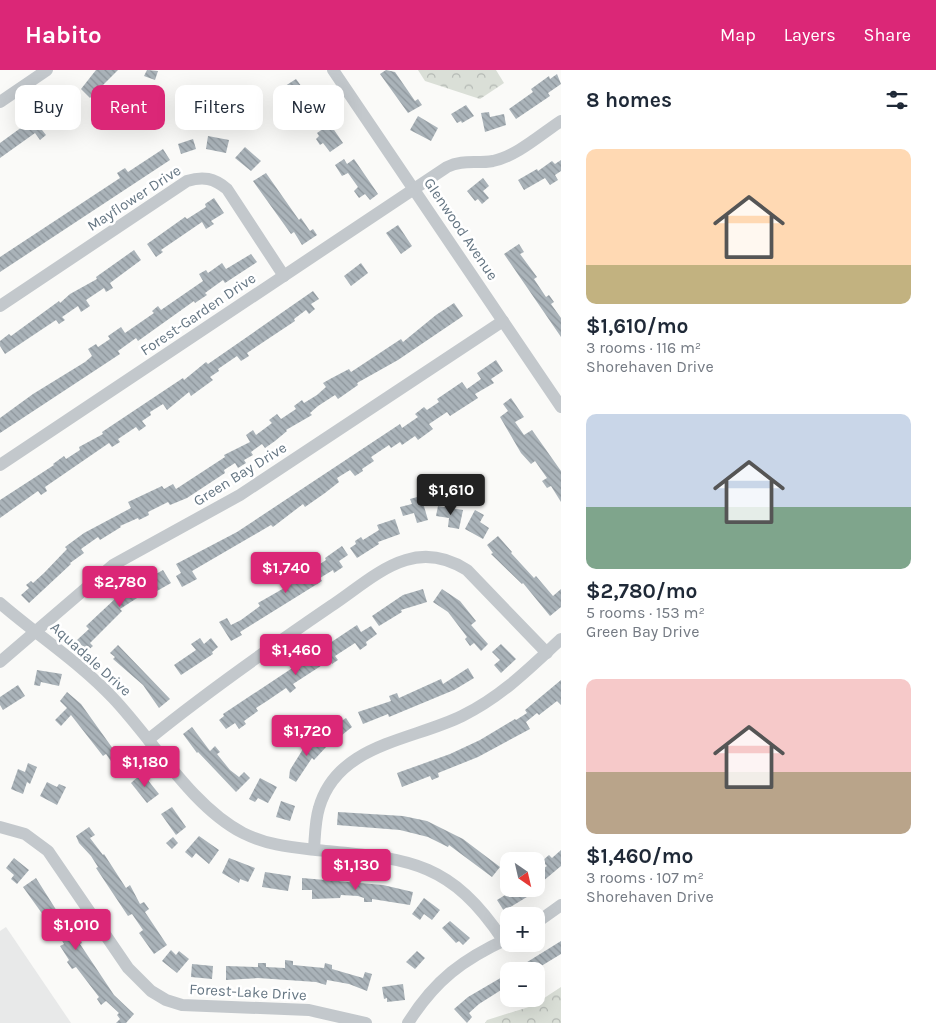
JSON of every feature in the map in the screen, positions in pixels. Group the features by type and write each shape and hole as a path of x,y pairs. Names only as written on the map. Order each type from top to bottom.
{"street":[{"path":"0,102 47,70"},
{"name":"Glenwood Avenue","path":"333,70 561,406"},
{"name":"Forest-Garden Drive","path":"0,466 414,189 457,163 492,161 504,158 561,121"},
{"name":"Mayflower Drive","path":"0,306 187,181 196,178 213,180 227,189 284,276"},
{"name":"Green Bay Drive","path":"0,662 113,565 240,495 503,320"},
{"path":"149,739 219,683 376,576 407,560 435,557 456,563 467,570 547,652"},
{"name":"Aquadale Drive","path":"0,603 95,680 200,799 232,827 270,844 392,857 428,869 447,880 467,896 500,932"},
{"path":"314,850 317,814 322,799 332,780 346,765 369,751 441,725 476,709 519,678 561,639"},
{"name":"Forest-Lake Drive","path":"0,827 25,834 48,850 128,968 143,984 159,996 187,1006 309,1010 330,1013 366,1023"},
{"path":"545,917 561,905"},
{"path":"408,1023 422,1000 442,978 461,964 500,942"}],"shaded area":[{"path":"6,927 71,1023 0,1023 0,931"}],"green space":[{"path":"418,70 496,70 504,83 480,99 425,81"},
{"path":"561,987 561,1023 485,1023 487,1020 529,1007 545,1007 545,997"}],"building":[{"path":"96,70 118,70 103,85 91,85 90,98 81,89"},
{"path":"147,70 158,71 155,80 144,76"},
{"path":"386,70 395,72 415,101 418,99 422,105 408,113 380,74"},
{"path":"557,74 561,84 548,93 550,96 516,119 509,109 533,92 531,89 549,76 550,79"},
{"path":"296,79 300,85 287,85"},
{"path":"466,105 474,116 462,123 461,121 457,123 451,114"},
{"path":"489,112 490,117 504,114 506,125 485,132 481,113"},
{"path":"418,116 438,128 431,141 410,130"},
{"path":"18,130 42,130 46,135 40,140 35,133 0,158 0,143"},
{"path":"321,130 334,130 343,143 330,152 323,143 320,145 316,139 319,136 317,133"},
{"path":"208,136 229,140 226,153 206,149"},
{"path":"193,139 196,149 181,154 178,144"},
{"path":"245,147 261,161 251,171 235,158"},
{"path":"163,149 170,160 0,272 0,257 120,178 117,173 125,168 128,172"},
{"path":"344,159 347,164 354,159 378,194 370,200 365,194 359,198 354,191 358,187 348,173 342,176 335,165"},
{"path":"561,160 561,171 555,175 558,180 550,185 545,178 524,190 518,180 537,169 538,171 552,161 555,164"},
{"path":"266,173 299,220 301,218 310,231 313,229 317,235 302,245 294,232 291,234 253,181"},
{"path":"483,178 489,186 483,191 489,198 482,204 478,199 475,201 467,191"},
{"path":"214,198 224,213 211,221 214,224 206,229 202,222 161,250 163,252 156,257 147,244 185,217 187,219 206,207 205,204"},
{"path":"398,225 412,246 401,254 386,233"},
{"path":"519,244 524,252 520,254 537,277 534,279 546,297 549,295 554,302 551,304 561,318 561,337 504,254"},
{"path":"134,250 141,260 110,283 113,288 106,292 104,288 86,300 90,306 81,312 78,306 62,317 65,320 59,324 56,320 5,354 0,346 0,341 9,334 11,336 59,301 60,303 70,294 97,279 96,277"},
{"path":"251,254 257,262 225,283 223,280 205,293 207,295 195,303 194,301 138,341 136,338 118,351 120,354 0,433 0,418 33,394 85,362 92,356 88,349 96,344 98,347 110,339 108,336 121,327 125,333 154,313 152,311 158,306 161,310 203,281 199,274 206,270 208,273 222,263 226,269"},
{"path":"361,263 368,273 351,286 344,276"},
{"path":"313,291 319,299 311,304 315,309 309,314 306,310 294,319 295,321 247,353 249,356 241,361 237,356 218,369 219,371 210,377 213,380 191,396 189,392 167,410 163,404 150,412 151,415 142,421 146,426 139,431 136,427 118,439 120,442 112,447 109,443 45,487 47,491 41,495 38,491 0,518 0,500 54,465 64,456 66,459 80,450 79,447 103,434 102,432 183,378 184,380 206,362 208,364"},
{"path":"454,303 463,316 398,360 357,383 358,385 338,399 335,395 318,406 310,413 312,415 286,430 265,448 262,444 251,452 253,455 244,460 246,463 238,468 235,463 224,470 225,473 187,498 170,505 168,502 148,512 149,515 139,520 138,518 120,526 100,540 98,537 81,549 84,553 70,563 29,603 21,595 29,588 26,585 31,581 33,583 44,573 67,549 65,547 84,533 131,508 128,502 162,486 164,489 173,484 176,489 225,457 224,455 250,442 246,435 253,430 256,435 272,423 269,420 277,414 281,419 296,409 294,406 302,400 304,403 317,395 326,387 323,383 349,369 351,372 401,339 403,342"},
{"path":"496,360 503,371 491,379 494,383 475,394 478,398 450,416 447,412 429,424 433,429 418,440 415,436 402,445 400,442 391,448 389,445 371,457 374,461 355,476 350,470 337,478 339,482 305,507 303,504 273,527 271,525 192,571 197,579 182,587 176,576 181,573 176,564 237,532 400,424 402,428 418,417 415,414 424,407 427,410 439,402 437,399 462,382 467,389 481,379 477,373"},
{"path":"511,398 524,417 515,422 524,435 532,430 561,471 561,502 551,486 547,488 542,481 547,478 535,461 531,464 521,453 500,417 508,411 503,404"},
{"path":"421,496 428,520 417,523 414,513 403,516 400,507 412,504 410,499"},
{"path":"438,506 463,510 459,529 448,527 449,518 436,516"},
{"path":"475,510 484,515 480,522 489,528 483,539 465,529"},
{"path":"395,519 400,534 378,542 379,544 357,558 350,548 356,544 355,541 361,537 363,540 379,530 377,525"},
{"path":"498,536 511,553 534,578 536,576 553,596 561,589 561,607 550,616 523,583 491,554 493,553 487,545"},
{"path":"342,546 348,555 339,561 343,567 334,573 333,570 320,578 322,581 240,632 242,635 231,641 219,622 227,618 231,625 241,620 260,606 258,603 286,587 284,583 290,579 292,582 326,560 325,558"},
{"path":"163,570 171,583 150,595 148,591 120,609 122,611 90,643 93,646 87,651 77,640 89,629 86,626 117,597 135,585 138,589 156,578 154,575"},
{"path":"423,589 427,602 401,610 402,612 379,626 372,616 403,595"},
{"path":"442,589 460,601 476,621 471,625 488,644 481,651 474,643 470,646 465,639 467,637 448,612 433,602"},
{"path":"357,625 361,632 371,626 377,634 366,642 367,645 360,650 355,643 335,656 338,660 332,664 330,660 293,684 296,688 290,693 286,688 256,708 258,711 244,721 246,724 239,729 235,723 226,729 219,720 224,716 223,714"},
{"path":"200,638 204,644 211,638 218,647 212,652 213,654 181,675 174,665 196,650 191,644"},
{"path":"501,644 516,659 501,673 494,665 500,660 492,652"},
{"path":"118,645 170,699 159,708 143,685 113,659 115,657 110,653"},
{"path":"468,668 474,678 454,690 389,717 388,714 363,724 358,712 391,701 389,696 397,693 399,698 441,679 443,684"},
{"path":"37,670 62,674 59,686 41,682 40,686 34,685"},
{"path":"561,680 561,705 557,701 539,715 537,713 526,722 530,729 478,757 438,773 439,777 432,780 430,776 402,787 397,773 450,754 516,720 527,713 525,710"},
{"path":"18,685 25,696 3,710 0,705 0,697"},
{"path":"67,692 81,704 116,753 120,750 132,766 120,774 106,754 103,756 71,715 61,726 55,720 67,708 60,701"},
{"path":"346,718 352,727 337,739 328,725 336,720 338,723"},
{"path":"192,727 210,751 215,746 220,752 217,754 230,770 239,777 244,772 250,778 236,792 197,753 183,734"},
{"path":"315,735 327,746 314,760 312,758 296,782 289,778 290,770 303,749"},
{"path":"28,763 37,767 30,784 27,782 23,794 11,789 18,769 25,772"},
{"path":"142,773 159,794 147,803 131,783"},
{"path":"260,778 277,787 268,803 258,798 255,802 249,799"},
{"path":"47,782 57,787 59,784 66,787 57,805 40,796"},
{"path":"281,801 295,806 290,821 276,817"},
{"path":"172,807 186,827 176,835 161,814"},
{"path":"338,812 403,816 427,821 463,839 500,867 492,877 449,845 448,847 428,837 400,830 337,825"},
{"path":"89,827 95,835 90,838 104,854 126,888 130,885 140,904 144,902 149,909 145,912 167,945 154,954 139,933 143,930 132,914 128,916 96,868 98,867 91,856 79,843 76,836"},
{"path":"199,836 219,850 209,864 196,853 192,858 185,852"},
{"path":"173,837 178,843 172,849 166,843"},
{"path":"561,850 561,866 545,879 545,867 547,866 545,858 549,855 552,858"},
{"path":"14,858 29,870 17,884 11,879 14,875 6,868"},
{"path":"229,858 255,868 248,882 240,879 239,883 222,873"},
{"path":"265,872 291,876 288,891 262,887"},
{"path":"36,878 74,938 77,935 82,943 80,944 114,995 134,1014 126,1023 116,1023 120,1019 117,1015 119,1013 106,1001 101,1005 97,999 99,997 76,967 72,969 67,962 69,960 60,946 64,944 54,927 50,930 44,920 46,919 23,887"},
{"path":"302,878 383,885 413,892 410,905 372,899 372,902 364,902 364,898 358,896 341,895 340,898 312,899 312,890 302,890"},
{"path":"424,898 440,910 432,920 424,914 420,920 412,914"},
{"path":"500,898 525,898 511,907 501,907 497,900"},
{"path":"450,921 470,938 463,945 459,941 456,943 442,928"},
{"path":"561,941 561,954 545,964 545,962 527,962 545,952"},
{"path":"171,950 176,955 179,951 189,959 177,973 162,961"},
{"path":"417,951 425,958 415,969 406,962"},
{"path":"285,960 293,961 293,965 324,968 325,963 332,965 332,969 363,978 365,972 372,974 367,991 349,984 327,980 326,985 316,982 258,978 226,980 226,966 258,967 258,963 266,963 266,967 285,968"},
{"path":"192,964 213,966 212,979 191,977"},
{"path":"500,978 500,991 469,1013 472,1017 467,1023 454,1009 468,997"},
{"path":"403,984 405,1000 387,1002 387,998 384,999 382,987"}]}
